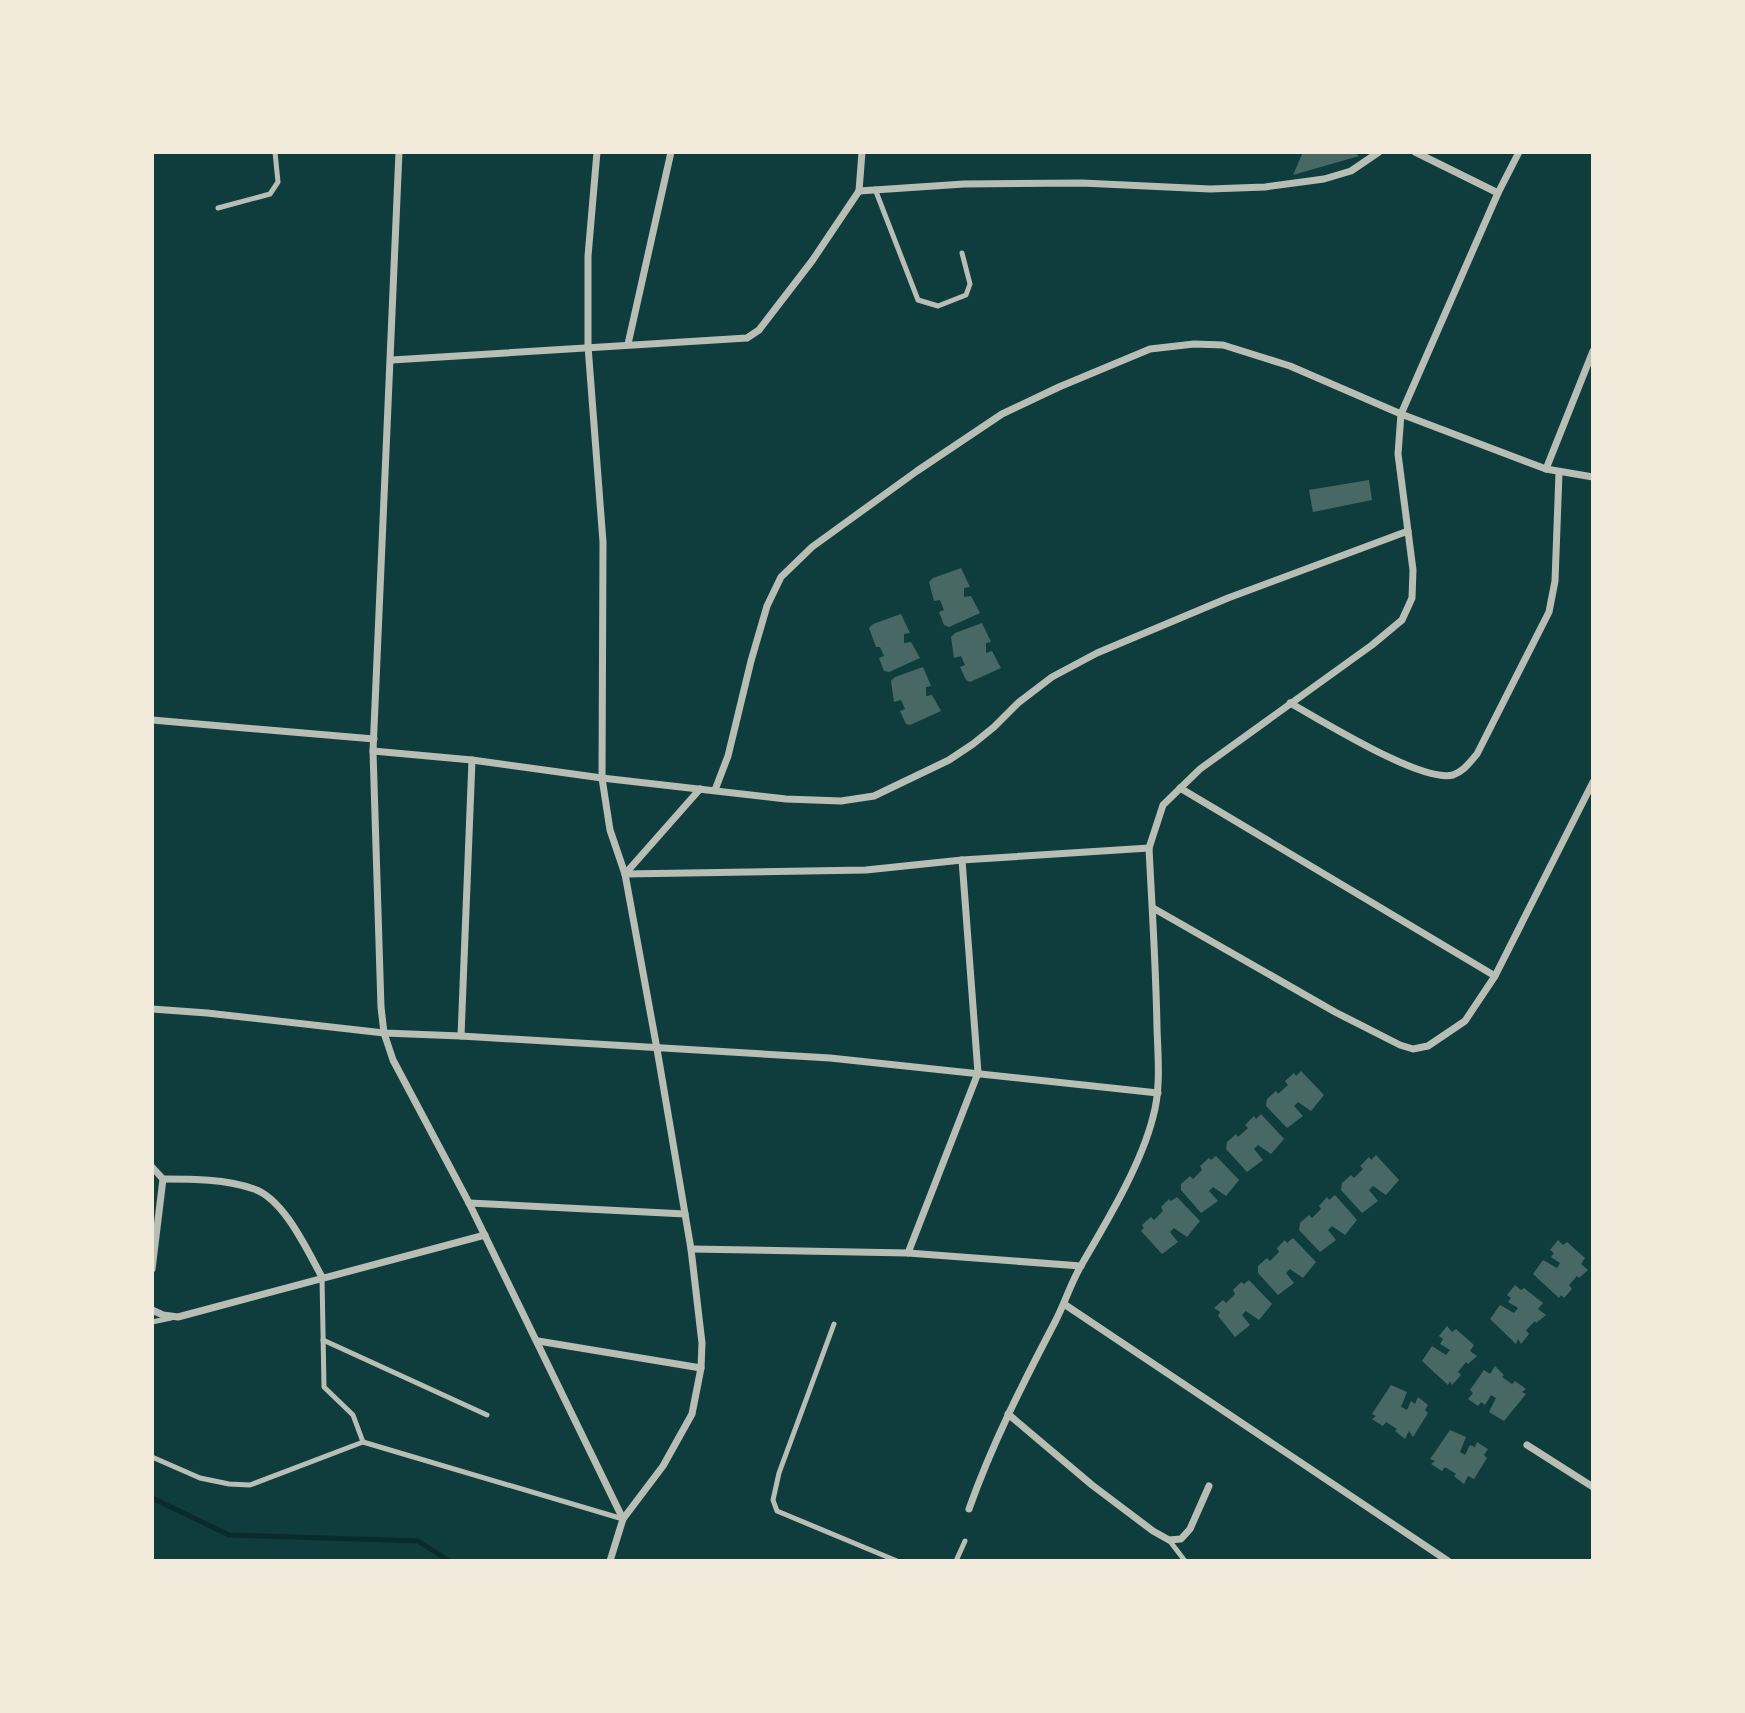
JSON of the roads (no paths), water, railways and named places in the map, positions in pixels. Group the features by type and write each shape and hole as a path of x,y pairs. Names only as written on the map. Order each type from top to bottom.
{"street":[{"path":"399,152 373,751 384,1033 393,1060 469,1203 623,1519"},
{"path":"597,152 588,256 588,346 603,542 602,778 610,830 625,874 657,1049 701,1324 698,1390 687,1423 663,1466 623,1519 610,1561"},
{"path":"628,344 671,152"},
{"path":"392,360 747,338 759,330 812,261 859,191 862,152"},
{"path":"859,191 978,183 1082,183 1210,189 1265,187 1351,171 1379,152"},
{"path":"1415,152 1498,193"},
{"path":"969,1509 1007,1414 1144,1145 1154,1117 1158,1093 1149,848 1163,805 1218,756 1372,645 1402,620 1412,598 1413,570 1398,454 1401,414 1498,193 1519,152"},
{"path":"715,790 728,756 767,606 781,578 813,547 917,471 1002,414 1150,349 1194,344 1223,345 1290,366 1401,414 1546,469 1593,477"},
{"path":"1546,469 1593,351"},
{"path":"1290,703 1389,757 1435,775 1450,775 1464,770 1477,754 1549,612 1555,581 1559,473"},
{"path":"373,751 472,760 602,778 819,802 874,796 957,755 1052,677 1097,653 1228,598 1408,531"},
{"path":"152,720 374,739"},
{"path":"461,1036 472,760"},
{"path":"1153,908 1335,1012 1400,1045 1413,1049 1428,1046 1465,1021 1495,976 1593,782"},
{"path":"1180,788 1495,976"},
{"path":"625,874 699,789"},
{"path":"625,874 866,870 962,860 1149,848"},
{"path":"908,1252 978,1073 962,860"},
{"path":"152,1009 384,1033 830,1058 1158,1093"},
{"path":"152,1167 163,1179 256,1189 275,1204 295,1230 322,1277"},
{"path":"152,1269 163,1179"},
{"path":"469,1203 685,1214"},
{"path":"152,1310 178,1317 485,1235"},
{"path":"691,1249 908,1252 1081,1266"},
{"path":"1064,1304 1448,1561"},
{"path":"538,1341 701,1368"},
{"path":"1007,1414 1092,1485 1153,1531 1169,1539 1181,1539 1190,1529 1209,1486"},
{"path":"1527,1445 1593,1487"}],"lane":[{"path":"218,208 270,194 278,182 275,152"},
{"path":"875,190 918,299 938,306 966,295 970,284 962,253"},
{"path":"322,1277 324,1387 353,1415 363,1442"},
{"path":"152,1322 178,1317"},
{"path":"834,1324 779,1473 773,1500 777,1511 897,1561"},
{"path":"323,1340 487,1415"},
{"path":"152,1457 200,1478 250,1485 363,1442 623,1519"},
{"path":"1169,1539 1185,1561"},
{"path":"956,1561 965,1541"}],"waterway":[{"path":"152,1498 229,1535 418,1541 449,1561"}]}
